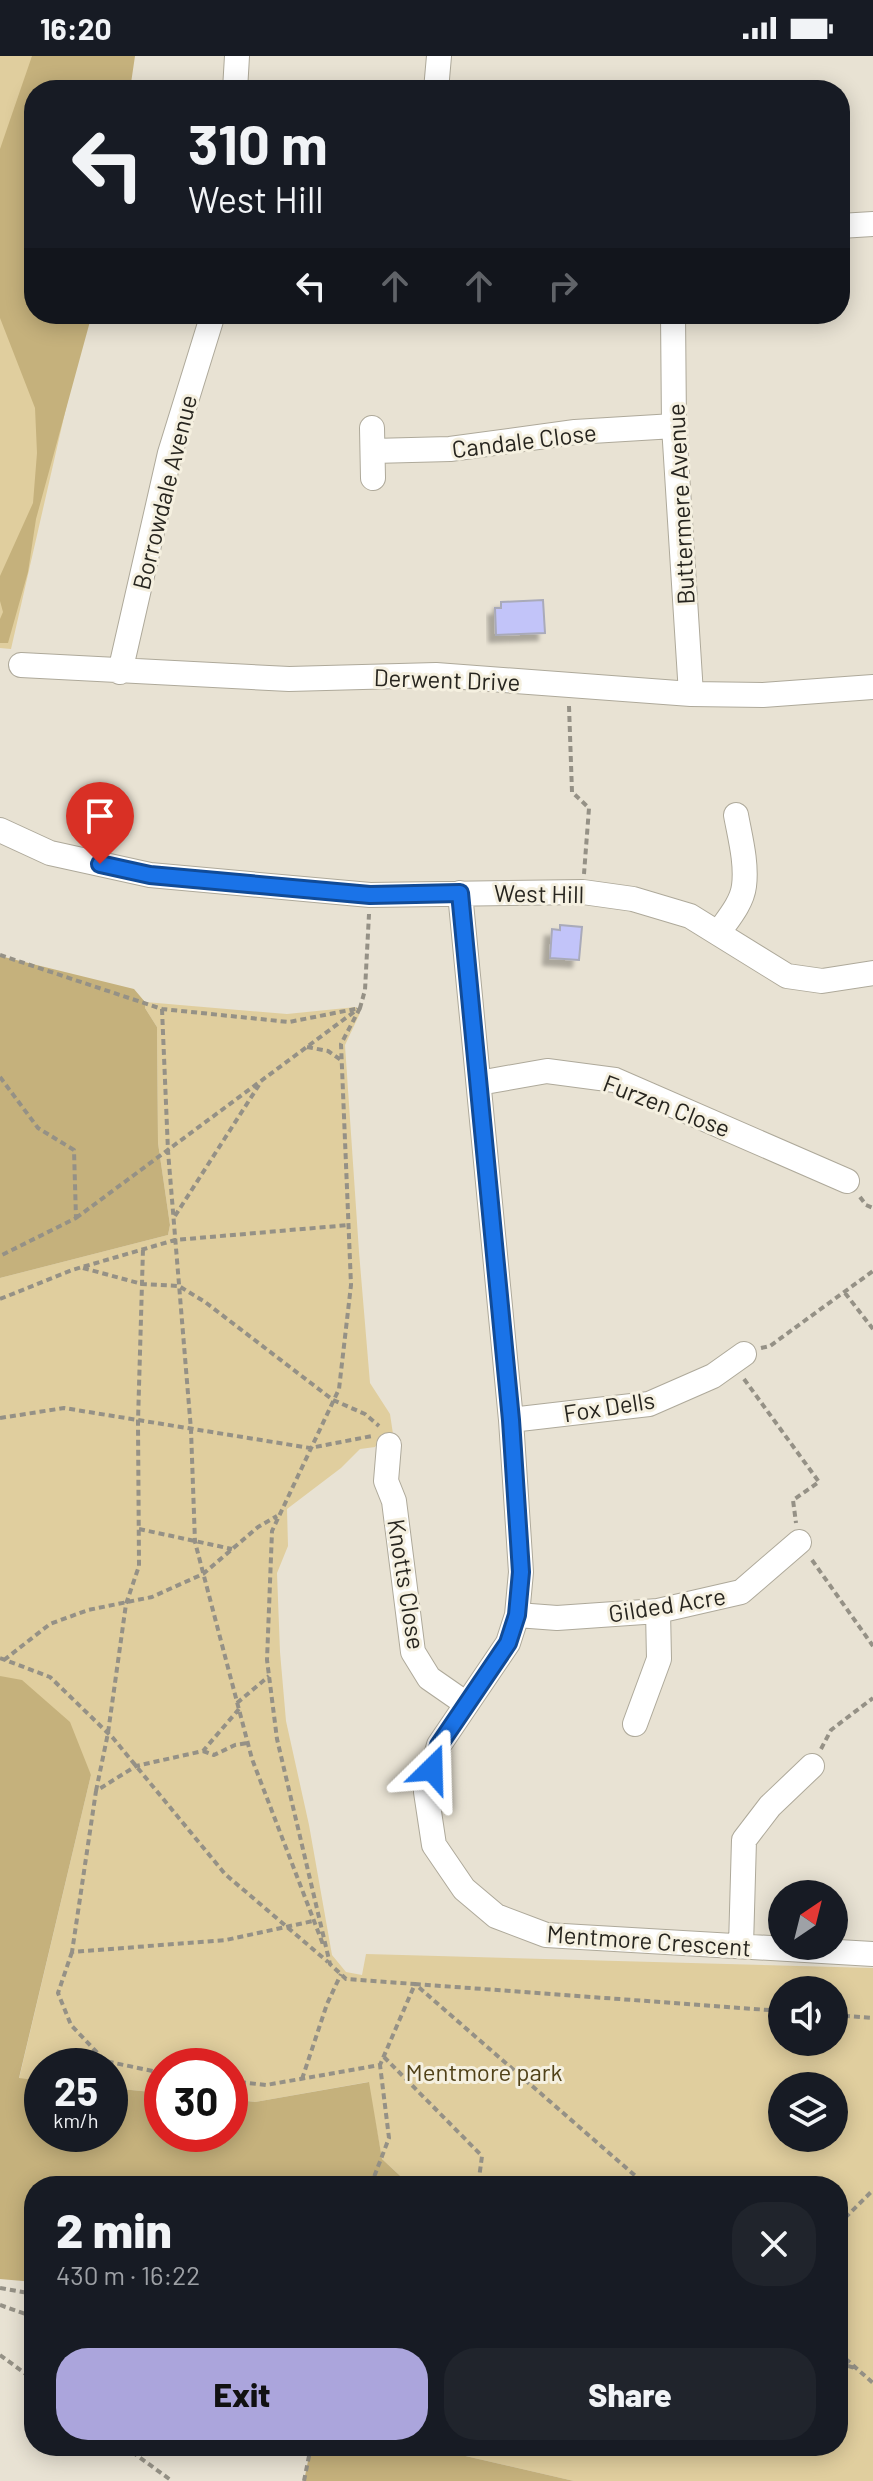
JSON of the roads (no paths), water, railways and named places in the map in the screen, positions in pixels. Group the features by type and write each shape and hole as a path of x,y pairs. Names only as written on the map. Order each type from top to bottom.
{"street":[{"path":"236,80 237,56"},
{"path":"437,80 439,56"},
{"path":"850,225 873,224"},
{"name":"Borrowdale Avenue","path":"120,672 170,453 210,324"},
{"name":"Buttermere Avenue","path":"673,324 674,426 691,694"},
{"name":"Candale Close","path":"373,478 372,440 450,449 575,432 674,426"},
{"name":"Derwent Drive","path":"21,665 289,679 436,675 691,694 763,695 873,687"},
{"path":"719,932 736,908 744,889 736,815"},
{"name":"West Hill","path":"0,830 50,853 150,875 370,895 583,892 633,899 690,916 787,976 822,981 873,973"},
{"name":"Mentmore Crescent","path":"460,893 511,1420 521,1572 517,1615 508,1643 439,1745 426,1792 434,1845 464,1889 496,1916 546,1935 873,1954"},
{"name":"Furzen Close","path":"479,1083 547,1071 615,1080 847,1181"},
{"name":"Fox Dells","path":"511,1420 649,1404 713,1376 744,1354"},
{"name":"Knotts Close","path":"388,1439 386,1481 394,1501 413,1652 429,1678 465,1703"},
{"name":"Gilded Acre","path":"517,1615 557,1618 658,1611 741,1592 799,1542"},
{"path":"635,1724 659,1659 658,1611"},
{"path":"741,1946 744,1840 770,1806 812,1766"}],"park label":[{"name":"Mentmore park","path":"484,2071"}]}
